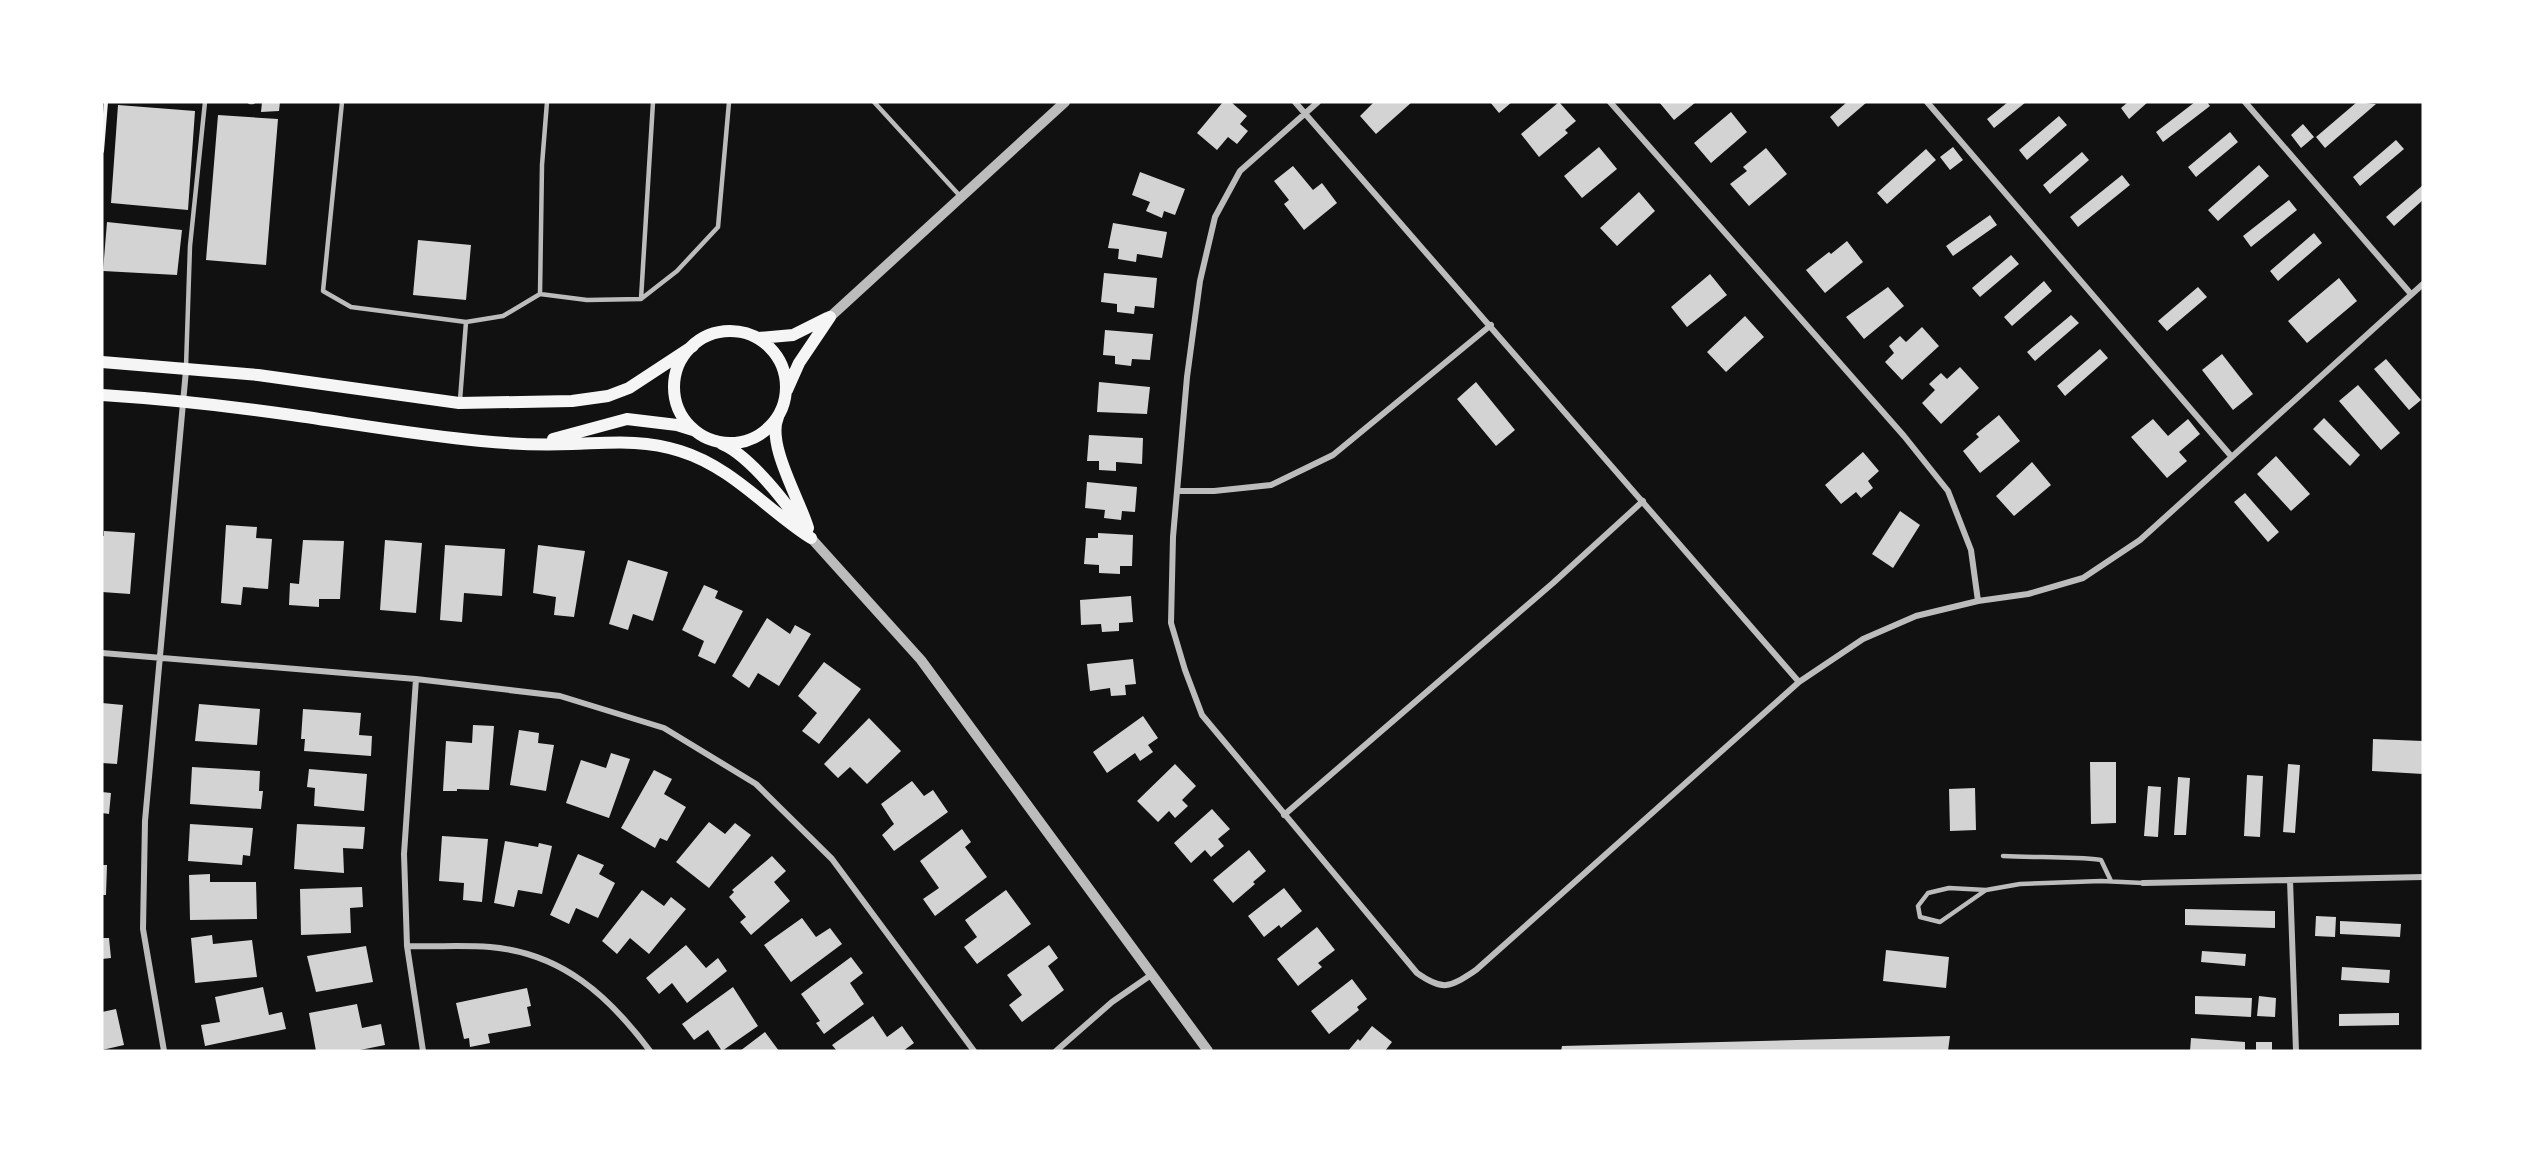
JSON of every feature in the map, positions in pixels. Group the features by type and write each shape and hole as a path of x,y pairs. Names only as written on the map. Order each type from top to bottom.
{"main road":[{"path":"758,338 793,335 830,317"},
{"path":"717,442 739,443 750,440 769,429 781,412 787,387 799,363 830,317"},
{"path":"102,362 258,375 459,403 572,401 608,396 645,379 707,336 718,332 742,332 758,338 773,350 779,360 787,387"},
{"path":"693,346 681,360 674,384 678,407 691,428 702,437 717,442 742,456 791,510 812,538"},
{"path":"102,394 183,401 293,415 370,428 484,441 571,444 642,442 682,451 721,469 786,522 812,538"},
{"path":"540,443 627,419 691,428"},
{"path":"776,420 776,443 781,462 802,506 812,538"}],"street":[{"path":"830,317 1065,102"},
{"path":"1295,102 1799,682"},
{"path":"1318,102 1240,171 1215,217 1200,280 1187,377 1173,537 1171,623 1202,715 1417,973 1435,986 1453,985 1476,970 1799,682 1863,639 1906,620 1978,601 2028,594 2083,579 2140,540 2423,284"},
{"path":"1610,102 1904,436 1948,491 1971,550 1978,601"},
{"path":"1927,102 2231,456"},
{"path":"2245,102 2411,294"},
{"path":"1177,491 1214,491 1271,485 1333,456 1491,325"},
{"path":"164,1051 143,929 145,821 186,370"},
{"path":"1284,815 1553,583 1643,501"},
{"path":"812,538 921,660 1208,1051"},
{"path":"102,653 416,679 560,696 664,728 756,784 832,860 974,1051"},
{"path":"416,679 404,854 407,946 423,1051"},
{"path":"2143,883 2423,877"},
{"path":"2290,880 2296,1051"},
{"path":"407,946 492,947 541,958 586,982 624,1016 650,1051"},
{"path":"1056,1051 1112,1002 1151,975"}],"lane":[{"path":"186,370 190,246 205,102"},
{"path":"342,102 323,291 351,307 466,322 503,316 540,294 587,300 641,299 676,271 718,226 729,102"},
{"path":"540,294 542,165 547,102"},
{"path":"641,299 652,102"},
{"path":"874,102 960,196"},
{"path":"459,403 466,322"},
{"path":"2003,856 2029,858 2075,856 2101,861 2111,881"},
{"path":"1986,890 1940,922 1920,917 1918,906 1928,893 1948,888 1986,890 2020,884 2111,881 2143,883"}],"path":[{"path":"102,151 106,102"}],"building":[{"path":"262,102 280,102 279,111 261,112"},
{"path":"1223,102 1231,102 1247,116 1240,124 1248,131 1237,144 1228,137 1217,150 1197,133"},
{"path":"1374,102 1412,102 1376,134 1360,116"},
{"path":"1490,102 1512,102 1499,113"},
{"path":"1559,102 1576,121 1565,130 1568,133 1539,157 1521,134"},
{"path":"1659,102 1696,102 1674,120"},
{"path":"1847,102 1867,102 1838,127 1830,117"},
{"path":"2008,102 2026,102 1994,128 1987,119"},
{"path":"2128,102 2148,102 2129,119 2121,108"},
{"path":"2195,102 2207,102 2210,106 2163,142 2156,132"},
{"path":"2357,102 2376,104 2325,148 2316,137"},
{"path":"118,105 195,111 188,210 111,203"},
{"path":"1731,112 1747,132 1711,163 1694,143"},
{"path":"218,115 278,119 266,265 206,260"},
{"path":"2059,116 2067,125 2027,160 2019,150"},
{"path":"2303,124 2314,137 2301,148 2291,135"},
{"path":"2230,132 2238,142 2196,177 2188,167"},
{"path":"2396,140 2404,149 2360,186 2353,177"},
{"path":"1599,147 1617,169 1582,198 1564,176"},
{"path":"1953,147 1963,160 1950,170 1940,157"},
{"path":"1766,148 1787,174 1749,206 1730,184 1747,171 1743,167"},
{"path":"1926,149 1936,160 1887,204 1877,193"},
{"path":"2082,152 2089,160 2050,194 2043,185"},
{"path":"2259,165 2269,176 2218,221 2208,210"},
{"path":"1293,166 1313,190 1322,183 1337,203 1304,230 1284,204 1289,200 1274,181"},
{"path":"1140,172 1185,189 1175,215 1164,211 1162,218 1146,211 1150,202 1132,195"},
{"path":"2122,175 2130,185 2078,227 2070,217"},
{"path":"2423,185 2423,200 2394,226 2386,217"},
{"path":"1639,192 1655,211 1617,246 1600,228"},
{"path":"2289,200 2297,210 2251,247 2243,236"},
{"path":"1990,215 1997,225 1953,256 1946,246"},
{"path":"107,222 182,230 177,275 103,271"},
{"path":"1113,223 1167,232 1162,258 1137,254 1136,262 1118,259 1119,249 1108,248"},
{"path":"2314,233 2322,243 2278,281 2270,271"},
{"path":"418,240 471,245 466,300 413,295"},
{"path":"1847,241 1863,262 1825,293 1806,270"},
{"path":"2011,255 2019,264 1980,297 1972,288"},
{"path":"1104,273 1157,278 1154,308 1135,306 1134,314 1117,312 1117,304 1101,302"},
{"path":"1710,274 1727,295 1687,327 1671,307"},
{"path":"2339,278 2357,301 2307,343 2288,321"},
{"path":"2044,281 2052,291 2012,326 2004,317"},
{"path":"1888,287 1904,306 1864,339 1846,317"},
{"path":"2198,287 2207,297 2167,331 2158,321"},
{"path":"2071,315 2079,323 2035,361 2027,352"},
{"path":"1745,316 1764,337 1726,372 1707,352"},
{"path":"1922,327 1939,346 1902,380 1885,362 1894,353 1889,346 1900,336 1906,342"},
{"path":"1105,330 1153,334 1150,360 1132,359 1131,366 1115,364 1115,356 1103,355"},
{"path":"2100,349 2108,358 2065,396 2057,386"},
{"path":"2222,354 2253,394 2233,410 2202,370"},
{"path":"2386,359 2421,400 2409,410 2374,369"},
{"path":"1960,367 1979,388 1941,424 1922,403 1935,390 1929,384 1941,373 1947,379"},
{"path":"1099,382 1150,387 1147,414 1097,412"},
{"path":"1476,382 1515,430 1496,446 1457,399"},
{"path":"2358,385 2400,433 2381,450 2339,401"},
{"path":"1999,415 2020,441 1980,473 1963,451 1979,437 1976,434"},
{"path":"2324,418 2360,455 2350,466 2313,429"},
{"path":"2153,419 2168,436 2188,419 2200,434 2179,452 2187,461 2167,478 2131,437"},
{"path":"1089,435 1143,438 1142,464 1116,462 1116,471 1099,470 1099,461 1087,461"},
{"path":"1863,452 1879,471 1868,481 1873,488 1861,498 1856,492 1841,504 1825,485"},
{"path":"2276,456 2310,494 2291,511 2257,474"},
{"path":"2032,462 2051,485 2014,516 1996,496"},
{"path":"1087,482 1137,487 1135,512 1122,511 1121,520 1104,518 1105,510 1085,508"},
{"path":"2245,493 2279,532 2268,542 2234,502"},
{"path":"1900,511 1920,525 1893,568 1872,554"},
{"path":"226,525 257,527 256,538 272,539 268,589 243,587 241,605 221,603"},
{"path":"104,531 135,533 130,594 102,592 102,536 104,536"},
{"path":"1098,533 1133,535 1132,566 1120,566 1120,574 1099,573 1099,565 1084,564 1086,538 1098,538"},
{"path":"303,540 344,541 340,599 319,599 319,607 289,605 290,583 299,584"},
{"path":"385,540 422,543 416,613 380,610"},
{"path":"445,545 505,549 502,596 464,593 462,622 440,620"},
{"path":"538,545 585,551 574,617 554,615 556,597 533,593"},
{"path":"628,560 668,572 653,621 633,614 628,630 609,624"},
{"path":"704,585 718,591 715,598 743,611 715,664 698,656 704,641 682,630"},
{"path":"1131,596 1133,622 1119,623 1119,631 1102,632 1101,624 1081,625 1080,600"},
{"path":"767,618 790,634 795,625 811,634 779,686 758,673 749,688 732,676"},
{"path":"1133,659 1136,684 1125,685 1126,695 1111,696 1110,688 1090,691 1087,664"},
{"path":"824,662 861,689 819,744 802,731 817,713 798,696"},
{"path":"102,703 123,705 117,764 102,763"},
{"path":"199,704 260,709 257,745 195,741"},
{"path":"303,709 361,713 359,735 372,736 371,756 304,751 305,739 301,739"},
{"path":"1143,716 1158,738 1148,745 1153,752 1140,761 1135,753 1107,773 1093,752"},
{"path":"869,718 901,751 867,784 850,767 838,778 824,764"},
{"path":"473,725 494,726 489,790 443,791 446,741 472,743"},
{"path":"519,730 539,733 538,743 554,745 546,791 510,785"},
{"path":"2373,739 2423,741 2423,774 2372,771"},
{"path":"611,753 630,759 609,818 566,803 581,760 606,768"},
{"path":"2090,762 2116,762 2116,823 2091,824"},
{"path":"1175,764 1196,786 1182,800 1188,806 1175,818 1169,811 1158,822 1137,801"},
{"path":"2288,764 2300,765 2295,833 2283,832"},
{"path":"192,767 260,771 259,791 263,791 261,809 190,804"},
{"path":"309,769 367,774 364,811 314,806 315,788 307,787"},
{"path":"654,770 672,779 664,794 686,807 667,841 660,838 655,848 621,828"},
{"path":"2247,775 2263,776 2260,837 2244,836"},
{"path":"2178,777 2190,778 2186,835 2174,835"},
{"path":"912,781 924,796 933,790 948,812 894,851 882,835 894,824 881,804"},
{"path":"2148,786 2161,787 2158,837 2144,836"},
{"path":"1975,788 1976,830 1950,831 1949,789"},
{"path":"102,792 111,793 109,814 102,813"},
{"path":"1212,809 1230,829 1218,839 1224,846 1211,857 1205,850 1191,863 1174,843"},
{"path":"709,822 725,834 735,823 751,835 709,888 676,862"},
{"path":"190,824 253,828 250,856 243,855 242,865 188,861"},
{"path":"297,824 365,827 363,849 343,848 344,873 294,869"},
{"path":"962,829 971,842 965,847 987,877 935,916 923,899 939,888 920,861"},
{"path":"442,836 488,839 482,902 463,900 464,883 439,881"},
{"path":"505,841 538,847 539,843 552,846 542,894 518,890 514,907 494,903"},
{"path":"1249,850 1266,871 1233,903 1213,880"},
{"path":"578,854 604,865 599,874 615,883 598,918 576,908 569,924 550,915"},
{"path":"772,856 786,871 774,882 790,901 751,935 740,922 746,917 729,897 734,892 732,890"},
{"path":"102,865 107,865 106,895 102,895"},
{"path":"210,874 210,882 256,882 257,919 190,920 189,875"},
{"path":"362,887 363,907 350,908 351,933 301,935 300,889"},
{"path":"1284,888 1302,911 1281,928 1279,925 1264,937 1248,916"},
{"path":"642,890 664,906 671,897 686,909 649,954 630,938 617,954 602,941"},
{"path":"1006,890 1031,924 977,964 964,947 977,937 965,920"},
{"path":"2185,909 2275,911 2275,928 2185,925"},
{"path":"2316,916 2336,917 2335,937 2315,936"},
{"path":"802,918 816,937 830,928 842,944 791,982 764,945"},
{"path":"2340,921 2401,924 2400,937 2340,934"},
{"path":"1317,927 1335,950 1318,963 1322,967 1298,986 1277,959"},
{"path":"212,935 213,944 252,940 257,977 195,983 191,938"},
{"path":"102,938 109,938 111,958 102,959"},
{"path":"686,945 706,968 718,958 727,971 687,1003 672,983 659,994 646,978"},
{"path":"1049,945 1058,958 1048,966 1064,990 1022,1022 1009,1005 1022,995 1007,975"},
{"path":"366,946 373,982 316,992 307,956"},
{"path":"1886,950 1949,957 1946,988 1883,981"},
{"path":"2202,951 2246,954 2245,966 2201,962"},
{"path":"851,957 863,973 850,983 864,1004 824,1034 816,1023 820,1021 801,994"},
{"path":"2342,967 2390,970 2389,983 2341,980"},
{"path":"1352,979 1367,999 1357,1007 1359,1010 1329,1034 1311,1011"},
{"path":"263,987 269,1015 282,1012 286,1029 205,1046 201,1025 220,1022 215,997"},
{"path":"733,987 758,1026 722,1051 708,1030 694,1040 682,1024"},
{"path":"527,988 531,1006 527,1007 531,1026 488,1034 490,1043 470,1047 469,1038 464,1039 456,1003"},
{"path":"2195,996 2252,998 2251,1017 2195,1014"},
{"path":"2259,996 2276,998 2275,1017 2257,1016"},
{"path":"357,1004 362,1028 381,1024 385,1045 355,1051 316,1051 309,1013"},
{"path":"116,1009 124,1045 102,1050 102,1012"},
{"path":"2399,1013 2399,1025 2339,1026 2339,1014"},
{"path":"873,1016 887,1037 902,1026 914,1043 903,1051 837,1051 832,1045"},
{"path":"1372,1026 1392,1042 1385,1051 1348,1051 1358,1039 1360,1041"},
{"path":"765,1032 779,1051 740,1051"},
{"path":"1950,1036 1948,1051 1561,1051 1562,1046"},
{"path":"2191,1038 2245,1042 2245,1051 2190,1051"},
{"path":"2256,1042 2272,1042 2272,1051 2256,1051"}]}
